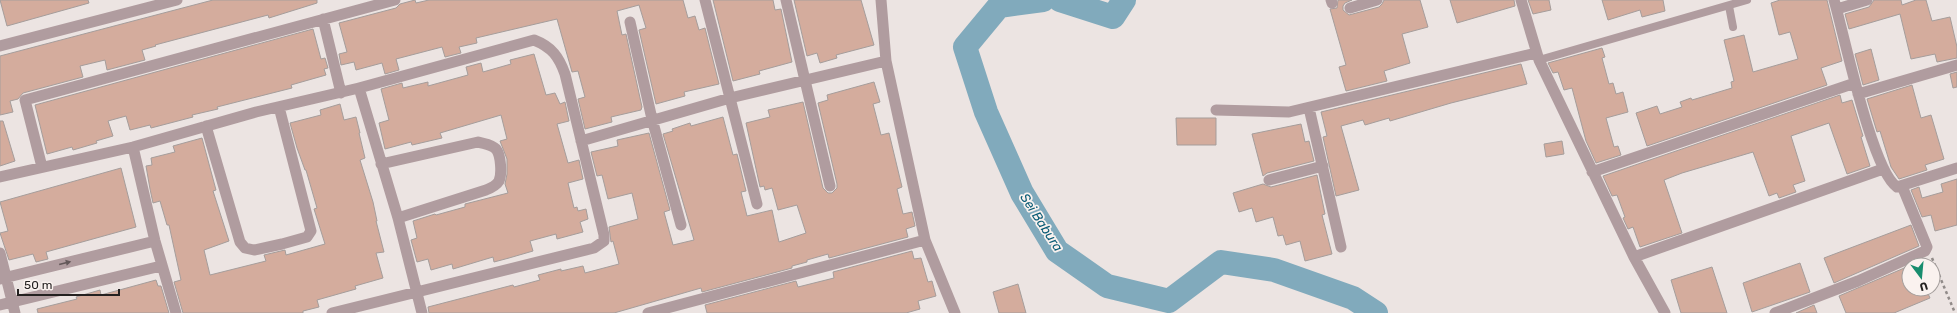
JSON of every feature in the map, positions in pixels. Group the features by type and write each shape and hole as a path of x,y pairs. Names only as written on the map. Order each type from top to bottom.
{"street":[{"path":"0,46 177,0"},
{"path":"42,167 25,100 395,0"},
{"path":"705,0 757,204"},
{"path":"786,0 830,186"},
{"path":"880,0 886,61 925,240 953,313"},
{"path":"1350,8 1377,0"},
{"path":"1521,0 1538,56 1592,172 1634,257 1665,313"},
{"path":"1867,0 1836,5 1856,88 1883,169 1893,184 1897,187 1957,168"},
{"path":"323,19 341,93"},
{"path":"630,22 652,120 681,225"},
{"path":"0,177 133,147 256,112 341,93 534,40 544,44 555,52 561,63 604,235 604,241 600,245 332,313"},
{"path":"1216,110 1276,113 1309,108 1538,56"},
{"path":"581,141 730,98 886,61"},
{"path":"1592,172 1856,88 1957,65"},
{"path":"359,88 398,218 422,313"},
{"path":"206,126 240,242 245,248 254,250 282,244 307,237 311,231 311,223 279,107"},
{"path":"1309,108 1341,247"},
{"path":"381,164 478,142 490,145 497,150 501,173 496,185 486,190 398,218"},
{"path":"133,147 161,266 176,313"},
{"path":"1269,180 1323,166"},
{"path":"1634,257 1883,169"},
{"path":"1775,313 1909,259 1925,251 1928,246 1902,186"},
{"path":"648,313 685,308 925,240"},
{"path":"4,278 155,241"},
{"path":"0,253 4,278 14,308"},
{"path":"0,305 14,308 161,266"}],"lane":[{"path":"1538,56 1747,0"},
{"path":"1729,6 1733,27"}],"path":[{"path":"1928,246 1955,313"}],"building":[{"path":"0,0 88,0 89,3 7,26"},
{"path":"213,0 317,0 317,3 269,18 268,15 155,45 156,46 142,50 145,60 107,70 105,60 80,66 83,77 23,93 18,99 10,101 13,112 0,115 0,56"},
{"path":"415,0 416,3 429,0 683,0 688,18 695,16 699,30 705,28 719,84 684,92 685,96 656,104 639,30 646,28 639,5 617,11 622,35 626,34 642,107 641,110 611,117 612,122 585,129 578,99 585,97 578,71 572,72 557,19 476,38 477,43 459,47 461,53 445,57 442,47 396,59 399,70 385,74 382,63 356,70 354,62 341,65 339,54 347,52 339,23 396,8 400,4"},
{"path":"713,0 773,0 775,10 781,9 792,62 759,71 760,74 733,81"},
{"path":"794,0 861,0 874,45 836,55 837,58 820,63 817,53 807,56"},
{"path":"1338,0 1352,0 1345,3 1343,6 1343,10 1349,15 1379,7 1384,0 1420,0 1428,27 1402,34 1410,63 1384,71 1387,81 1346,91 1339,67 1346,65 1330,9 1337,8"},
{"path":"1450,0 1514,0 1515,6 1457,23"},
{"path":"1528,0 1549,0 1551,10 1533,14"},
{"path":"1602,0 1663,0 1665,11 1642,17 1640,10 1608,20"},
{"path":"1780,0 1827,0 1842,61 1821,68 1827,85 1647,146 1636,113 1657,106 1660,114 1682,107 1680,102 1691,98 1692,100 1732,88 1731,82 1734,81 1724,40 1744,35 1753,72 1798,59 1790,32 1779,35 1771,3"},
{"path":"1874,0 1901,0 1902,5 1916,0 1926,0 1932,21 1950,17 1957,47 1957,58 1937,62 1935,54 1911,59 1900,14 1849,29 1845,14 1869,7"},
{"path":"313,29 321,59 325,58 328,68 324,69 326,75 291,85 292,88 217,107 218,109 192,115 193,117 151,128 150,125 130,130 126,116 108,121 113,136 96,141 97,143 73,150 72,147 47,154 35,105"},
{"path":"1602,48 1605,57 1602,58 1609,84 1613,83 1616,94 1623,92 1628,112 1606,118 1614,147 1618,146 1621,155 1596,163 1586,141 1572,88 1564,90 1558,72 1553,73 1548,63"},
{"path":"1871,49 1879,80 1863,85 1855,54"},
{"path":"534,54 546,95 555,93 560,104 565,102 569,121 557,124 568,163 579,160 583,179 568,183 574,208 577,207 578,211 586,209 588,219 580,222 583,232 557,239 556,234 530,241 533,251 494,262 493,257 453,269 452,264 431,270 428,259 417,262 411,240 417,238 413,221 465,207 465,204 508,193 505,184 507,159 500,141 507,139 501,115 440,133 442,138 412,145 411,142 385,149 379,123 389,120 381,89 402,83 403,88 428,82 428,86 468,75 466,67 481,63 483,72 511,64 510,60"},
{"path":"1521,64 1527,84 1451,103 1390,121 1389,118 1365,125 1363,120 1341,126 1359,190 1336,196 1323,137 1327,136 1321,112"},
{"path":"1957,72 1957,87 1953,88 1950,74"},
{"path":"874,82 880,102 873,104 881,135 889,133 902,187 897,189 903,214 912,212 915,226 906,229 908,237 829,258 828,254 807,260 807,262 792,266 792,268 702,292 701,288 614,313 429,313 428,307 513,285 514,287 540,280 538,275 561,269 561,271 583,266 585,273 619,264 613,241 611,242 609,227 638,219 632,193 608,199 602,175 597,176 591,152 618,146 617,140 649,133 670,210 664,212 673,245 694,240 663,134 673,131 672,129 690,123 691,126 723,117 733,155 737,154 746,191 741,192 747,216 772,210 779,242 806,233 797,205 778,210 772,188 765,190 764,186 760,187 746,123 770,117 768,110 803,102 823,188 828,193 832,193 837,188 837,184 818,103 828,100 827,95"},
{"path":"1912,85 1921,118 1931,115 1944,159 1925,165 1927,170 1899,179 1891,167 1880,131 1877,132 1867,99"},
{"path":"1840,95 1842,103 1852,100 1870,166 1847,174 1829,123 1791,136 1805,181 1793,185 1796,192 1779,198 1777,193 1769,196 1753,152 1682,173 1664,180 1682,233 1640,247 1633,227 1628,229 1623,218 1625,217 1617,195 1612,196 1603,176"},
{"path":"340,104 344,120 356,117 360,133 365,158 360,160 373,202 384,252 376,253 383,278 355,286 356,289 317,300 319,307 303,311 303,313 183,313 174,282 181,280 169,225 167,225 160,201 153,203 150,189 146,166 152,165 151,158 175,152 173,146 202,138 216,190 213,191 229,241 204,250 210,275 266,261 264,255 285,250 286,255 325,244 314,209 317,208 290,123 321,115 320,110"},
{"path":"1176,118 1216,118 1216,145 1177,145"},
{"path":"0,121 3,121 15,161 0,166"},
{"path":"1301,124 1305,142 1309,141 1314,161 1267,173 1263,176 1252,134"},
{"path":"1562,141 1564,154 1546,157 1544,144"},
{"path":"121,168 136,227 46,252 48,259 36,262 33,254 9,260 0,233 8,231 0,202"},
{"path":"1317,175 1325,214 1322,215 1332,254 1305,261 1300,241 1286,245 1283,235 1278,236 1273,217 1256,222 1252,208 1239,212 1233,193 1263,184 1271,187"},
{"path":"1957,179 1957,225 1935,231 1931,215 1922,217 1911,190 1919,187 1922,198 1943,192 1941,184"},
{"path":"1911,225 1919,246 1834,283 1824,258"},
{"path":"912,251 914,259 921,258 928,282 932,281 936,296 918,301 920,309 906,313 707,313 705,305 796,281 798,287 834,278 833,272"},
{"path":"1800,263 1810,292 1752,312 1743,283"},
{"path":"1712,267 1727,313 1681,313 1671,280"},
{"path":"1901,269 1901,297 1930,298 1894,313 1846,313 1839,296"},
{"path":"156,280 158,286 161,286 169,313 38,313 37,309 77,299 76,297 100,290 101,295"},
{"path":"1018,284 1026,313 999,313 993,292"},
{"path":"1814,305 1817,313 1796,313"}],"waterway":[{"name":"Sei Babura","path":"1043,0 999,6 965,47 986,112 1022,193 1057,251 1107,286 1169,301 1221,262 1274,270 1353,298 1376,313"},
{"name":"Sei Babura","path":"1060,0 1113,17 1124,0"}]}
